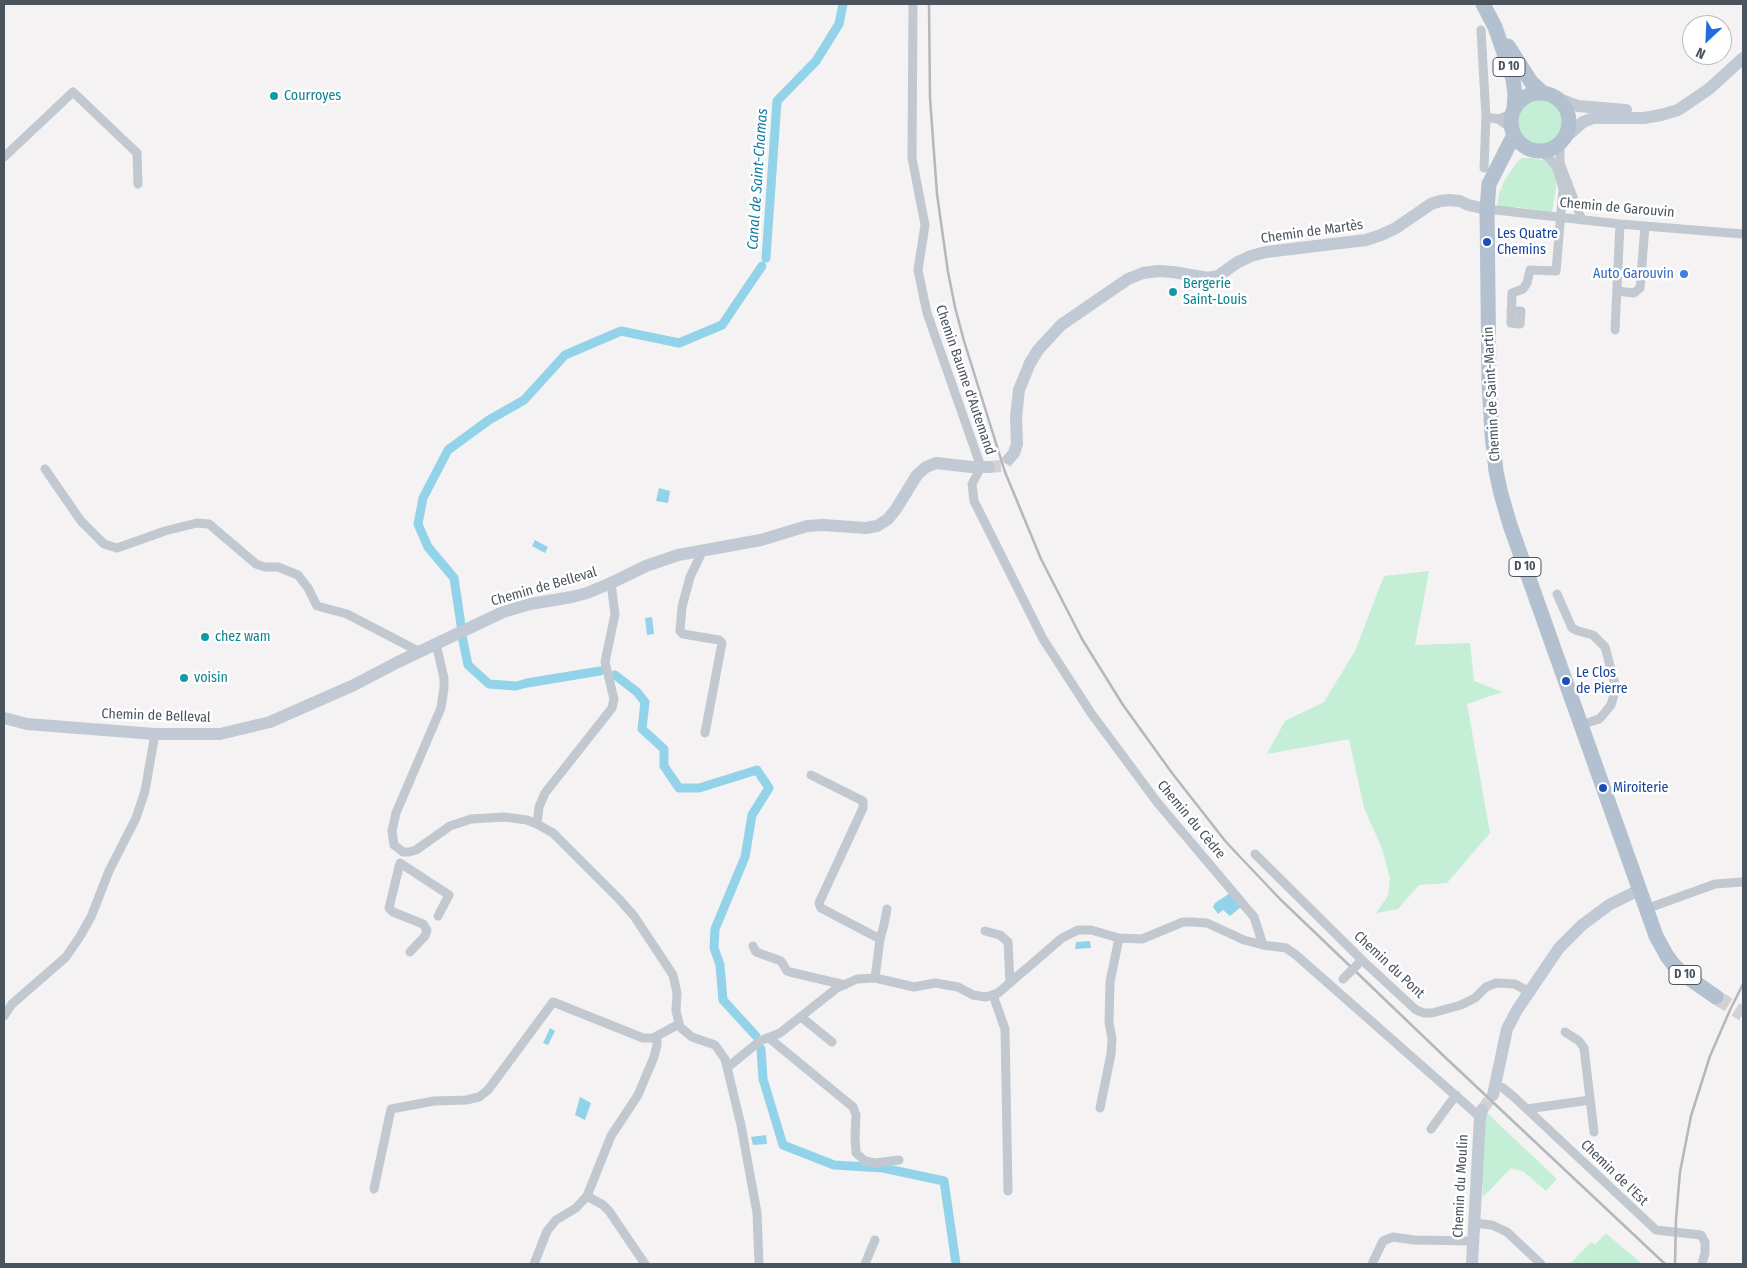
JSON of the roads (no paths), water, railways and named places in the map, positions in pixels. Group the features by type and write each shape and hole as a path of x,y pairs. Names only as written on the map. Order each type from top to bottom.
{"main road":[{"name":"D 10","path":"1487,5 1488,28 1513,79 1515,94 1510,121 1489,184 1488,206"},
{"name":"D 10","path":"1488,28 1532,82 1549,95"},
{"path":"1534,93 1549,95 1562,102 1567,110 1569,128 1563,140 1551,150 1537,151 1518,142 1510,121 1519,102 1526,96 1534,93"},
{"name":"D 10","path":"1488,206 1500,176 1507,166 1522,154 1537,151"},
{"name":"Chemin de Saint-Martin","path":"1488,206 1489,382 1496,471 1510,525 1639,890"},
{"name":"D 10","path":"1639,890 1656,936 1670,960 1683,974 1716,997"}],"street":[{"name":"Chemin Baume d'Autemand","path":"913,4 912,158 925,225 918,270 927,313 985,467"},
{"path":"1484,168 1488,28"},
{"path":"1582,220 1560,163 1563,140 1583,122 1593,118 1635,118 1661,115 1678,110 1710,89 1743,58"},
{"path":"4,156 73,92 137,153 138,184"},
{"path":"1549,95 1578,106 1640,111 1664,108 1697,98"},
{"path":"1486,117 1510,121"},
{"path":"1512,311 1512,293 1523,289 1527,283 1530,270 1556,271 1563,189 1556,166 1550,159 1537,151"},
{"name":"Chemin de Martès","path":"1009,459 1014,453 1017,444 1019,390 1030,363 1038,350 1061,325 1128,279 1143,273 1158,271 1208,278 1218,276 1251,256 1266,252 1366,240 1396,228 1440,200 1488,206"},
{"name":"Chemin de Garouvin","path":"1488,206 1561,218 1743,234"},
{"path":"1615,330 1620,224"},
{"path":"1617,291 1634,293 1640,288 1645,226"},
{"name":"Chemin de Belleval","path":"4,718 27,724 156,734 220,734 270,722 354,685 503,612 530,604 572,597 612,583 662,560 703,550 761,540 807,526 823,525 866,528 877,526 888,519 917,475 926,467 936,463 985,467"},
{"name":"Chemin du Cèdre","path":"985,467 972,484 974,501 1043,639 1091,713 1157,802 1254,917 1263,945"},
{"path":"45,469 81,521 104,544 117,548 197,522 209,524 256,564 265,567 278,566 298,575 308,588 317,606 347,614 420,652"},
{"path":"703,550 690,577 682,607 680,631 683,634 719,640 723,647 705,733"},
{"path":"537,824 539,808 545,793 612,708 614,699 605,662 616,614 612,583"},
{"path":"1557,594 1572,628 1593,635 1605,647 1616,688 1611,705 1602,716 1599,719 1581,725"},
{"path":"436,644 444,678 441,708 396,813 392,831 394,845 403,852 416,850 450,826 471,819 504,817 516,818 537,824 553,834 613,892 634,916 673,975 677,993 676,1011 679,1024 692,1037 715,1045 728,1067 757,1213 759,1264"},
{"path":"4,1016 12,1004 66,957 91,917 109,871 136,818 145,791 156,734"},
{"path":"811,775 858,797 864,804 819,903 820,906 880,939"},
{"name":"Chemin du Pont","path":"1255,854 1360,962 1416,1010 1424,1013 1461,1005 1475,998 1486,987 1496,983 1515,984 1529,992"},
{"path":"410,952 427,930 423,924 389,909 400,863 449,895 438,916"},
{"path":"1646,909 1715,884 1743,882"},
{"path":"1495,1090 1508,1029 1517,1010 1559,948 1570,935 1609,905 1639,890"},
{"path":"875,978 880,939 887,909"},
{"path":"728,1067 760,1041 780,1033 837,988 857,979 875,978 914,987 935,983 958,987 974,995 986,997 998,993 1062,938 1078,930 1092,930 1119,938 1142,939 1183,922 1192,922 1207,923 1244,940 1286,948 1335,988 1456,1096 1481,1114"},
{"path":"985,931 1000,935 1008,942 1010,983"},
{"path":"1100,1108 1111,1054 1112,1038 1109,1022 1110,982 1119,938"},
{"path":"753,946 756,952 781,961 787,971 845,985"},
{"path":"1335,988 1360,962"},
{"path":"993,995 1005,1028 1008,1191"},
{"path":"374,1189 391,1109 434,1101 466,1100 479,1097 488,1090 553,1002 643,1038 653,1038 679,1024"},
{"path":"801,1017 832,1042"},
{"path":"1565,1032 1584,1048 1594,1132"},
{"path":"534,1264 547,1231 556,1220 576,1208 587,1196 611,1136 638,1095 654,1057 658,1036"},
{"path":"769,1038 853,1107 856,1115 856,1154 865,1161 874,1164 899,1160"},
{"name":"Chemin de l'Est","path":"1495,1090 1514,1097 1656,1230 1701,1235 1705,1242 1702,1264"},
{"path":"1431,1128 1456,1096"},
{"path":"1527,1109 1590,1100"},
{"name":"Chemin du Moulin","path":"1472,1264 1481,1114"},
{"path":"587,1196 603,1205 609,1211 645,1264"},
{"path":"1474,1222 1492,1225 1508,1232 1541,1264"},
{"path":"1372,1264 1383,1241 1393,1237 1414,1240 1473,1241"},
{"path":"865,1264 874,1240"}],"water":[{"path":"659,488 670,491 668,503 656,501"},
{"path":"535,540 548,547 545,553 532,546"},
{"path":"652,617 654,634 647,635 645,618"},
{"path":"1230,893 1241,907 1230,916 1223,910 1218,914 1213,907 1215,903"},
{"path":"1090,941 1091,948 1075,949 1076,942"},
{"path":"550,1028 555,1031 548,1045 543,1043"},
{"path":"580,1097 591,1103 585,1120 575,1115"},
{"path":"766,1135 767,1144 753,1145 751,1137"}],"waterway":[{"name":"Canal de Saint-Chamas","path":"766,258 777,101 816,61 839,24 843,4"},
{"name":"Canal de Saint-Chamas","path":"461,625 454,578 428,547 418,524 423,498 448,450 489,420 524,400 565,355 621,331 679,343 722,325 762,266"},
{"name":"Canal de Saint-Chamas","path":"462,636 468,665 489,684 516,686 600,671"},
{"name":"Canal de Saint-Chamas","path":"615,675 637,692 645,702 642,729 664,749 664,766 679,788 699,788 757,770 769,788 752,815 745,857 715,929 714,948 720,965 723,1000 756,1036"},
{"name":"Canal de Saint-Chamas","path":"761,1049 763,1079 783,1145 834,1165 883,1168 944,1181 956,1264"}],"tunnel":[{"path":"989,467 1002,466 1009,459"},
{"path":"1716,997 1743,1014"},
{"path":"1482,1110 1493,1095"}],"railway":[{"path":"929,4 930,98 937,194 955,307 1005,472 1041,559 1082,639 1123,705 1172,773 1226,842 1280,899 1665,1264"},
{"path":"1675,1264 1680,1172 1691,1116 1710,1056 1743,984"}],"place":[{"name":"Courroyes","path":"274,96"},
{"name":"Les Quatre Chemins","path":"1487,242"},
{"name":"Auto Garouvin","path":"1684,274"},
{"name":"Bergerie Saint-Louis","path":"1173,292"},
{"name":"chez wam","path":"205,637"},
{"name":"voisin","path":"184,678"},
{"name":"Le Clos de Pierre","path":"1566,681"},
{"name":"Miroiterie","path":"1603,788"}]}
